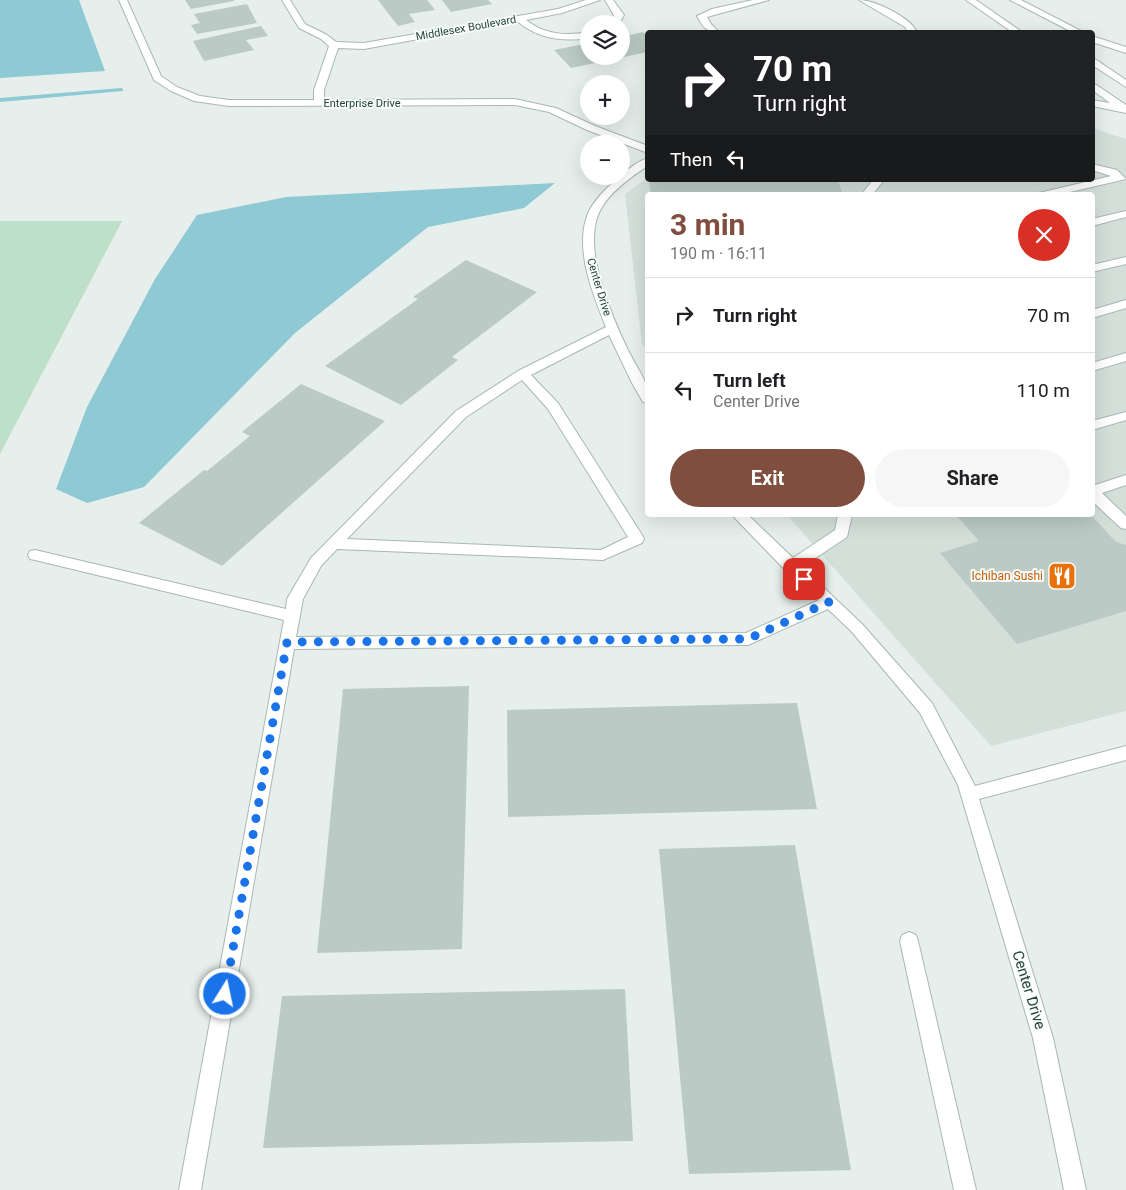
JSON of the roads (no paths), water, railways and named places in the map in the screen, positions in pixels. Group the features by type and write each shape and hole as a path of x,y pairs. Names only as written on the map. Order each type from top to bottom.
{"street":[{"name":"Enterprise Drive","path":"124,0 158,78 174,89 198,99 229,103 515,102 552,110 591,128 645,149"},
{"path":"286,0 302,26 324,37 334,45 319,90 319,103"},
{"name":"Middlesex Boulevard","path":"334,45 364,46 559,11 596,0"},
{"path":"609,0 620,15"},
{"path":"712,30 707,26 702,16 715,11 766,0"},
{"path":"863,0 909,25 911,30"},
{"path":"1009,0 1047,27"},
{"path":"1014,0 1074,30"},
{"path":"972,1 995,24 995,30"},
{"path":"972,1 1014,30"},
{"path":"519,18 533,30 554,37 580,35"},
{"path":"1095,40 1126,50"},
{"path":"1095,62 1126,84"},
{"path":"1095,68 1119,68"},
{"path":"1095,85 1126,84"},
{"path":"1095,87 1124,109"},
{"path":"1095,104 1124,109"},
{"name":"Center Drive","path":"645,163 608,193 591,219 588,253 604,308 645,392"},
{"path":"1095,168 1113,172 1122,179"},
{"path":"1058,192 1122,179"},
{"path":"868,192 876,182"},
{"path":"1095,222 1126,214"},
{"path":"1095,268 1126,260"},
{"path":"1095,313 1126,304"},
{"path":"190,1190 295,599 316,562 461,414 523,374 613,328"},
{"path":"1095,366 1126,357"},
{"path":"334,544 602,555 637,539 553,406 523,374"},
{"path":"1095,425 1126,416"},
{"path":"1095,490 1126,480"},
{"path":"1095,494 1126,524"},
{"name":"Center Drive","path":"741,517 791,567 857,628 926,708 970,794 1044,1038 1075,1190"},
{"path":"791,567 842,533 845,517"},
{"path":"35,555 292,616"},
{"path":"287,642 748,639 829,602"},
{"path":"970,794 1126,753"},
{"path":"909,941 965,1190"}],"water":[{"path":"0,0 79,0 105,71 0,78"},
{"path":"555,183 524,208 428,227 295,333 144,487 87,503 56,489 87,407 155,279 197,215 286,197"}],"waterway":[{"path":"0,100 121,90"}],"place":[{"name":"Ichiban Sushi","path":"1062,576"}]}
